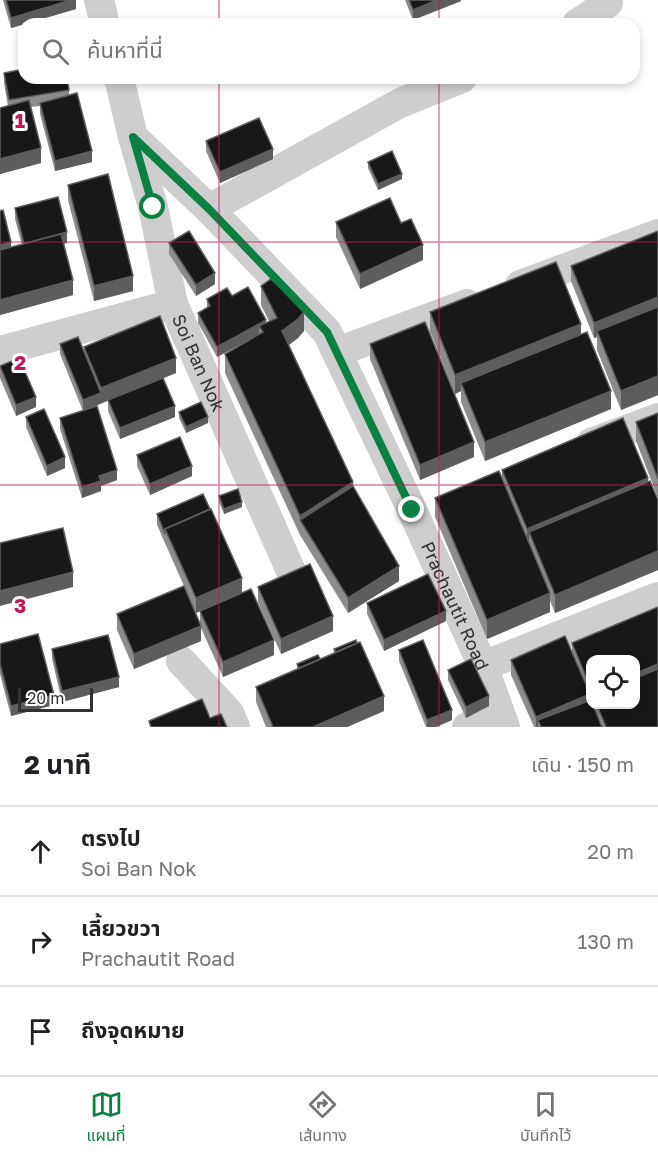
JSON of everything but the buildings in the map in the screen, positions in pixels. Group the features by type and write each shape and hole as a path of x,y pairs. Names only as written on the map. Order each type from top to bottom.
{"street":[{"path":"99,0 104,18"},
{"path":"586,18 608,3"},
{"path":"120,84 133,137"},
{"path":"209,209 400,103 447,84"},
{"name":"Prachautit Road","path":"133,137 209,209 327,332 423,506 502,720"},
{"name":"Soi Ban Nok","path":"133,137 153,207 173,304 294,578"},
{"path":"337,352 658,234"},
{"path":"0,351 173,304"},
{"path":"569,451 658,418"},
{"path":"483,666 658,597"},
{"path":"180,661 229,713 235,727"},
{"path":"468,727 502,720"}],"route":[{"path":"153,207 133,137 209,209 327,332 412,510"}]}
